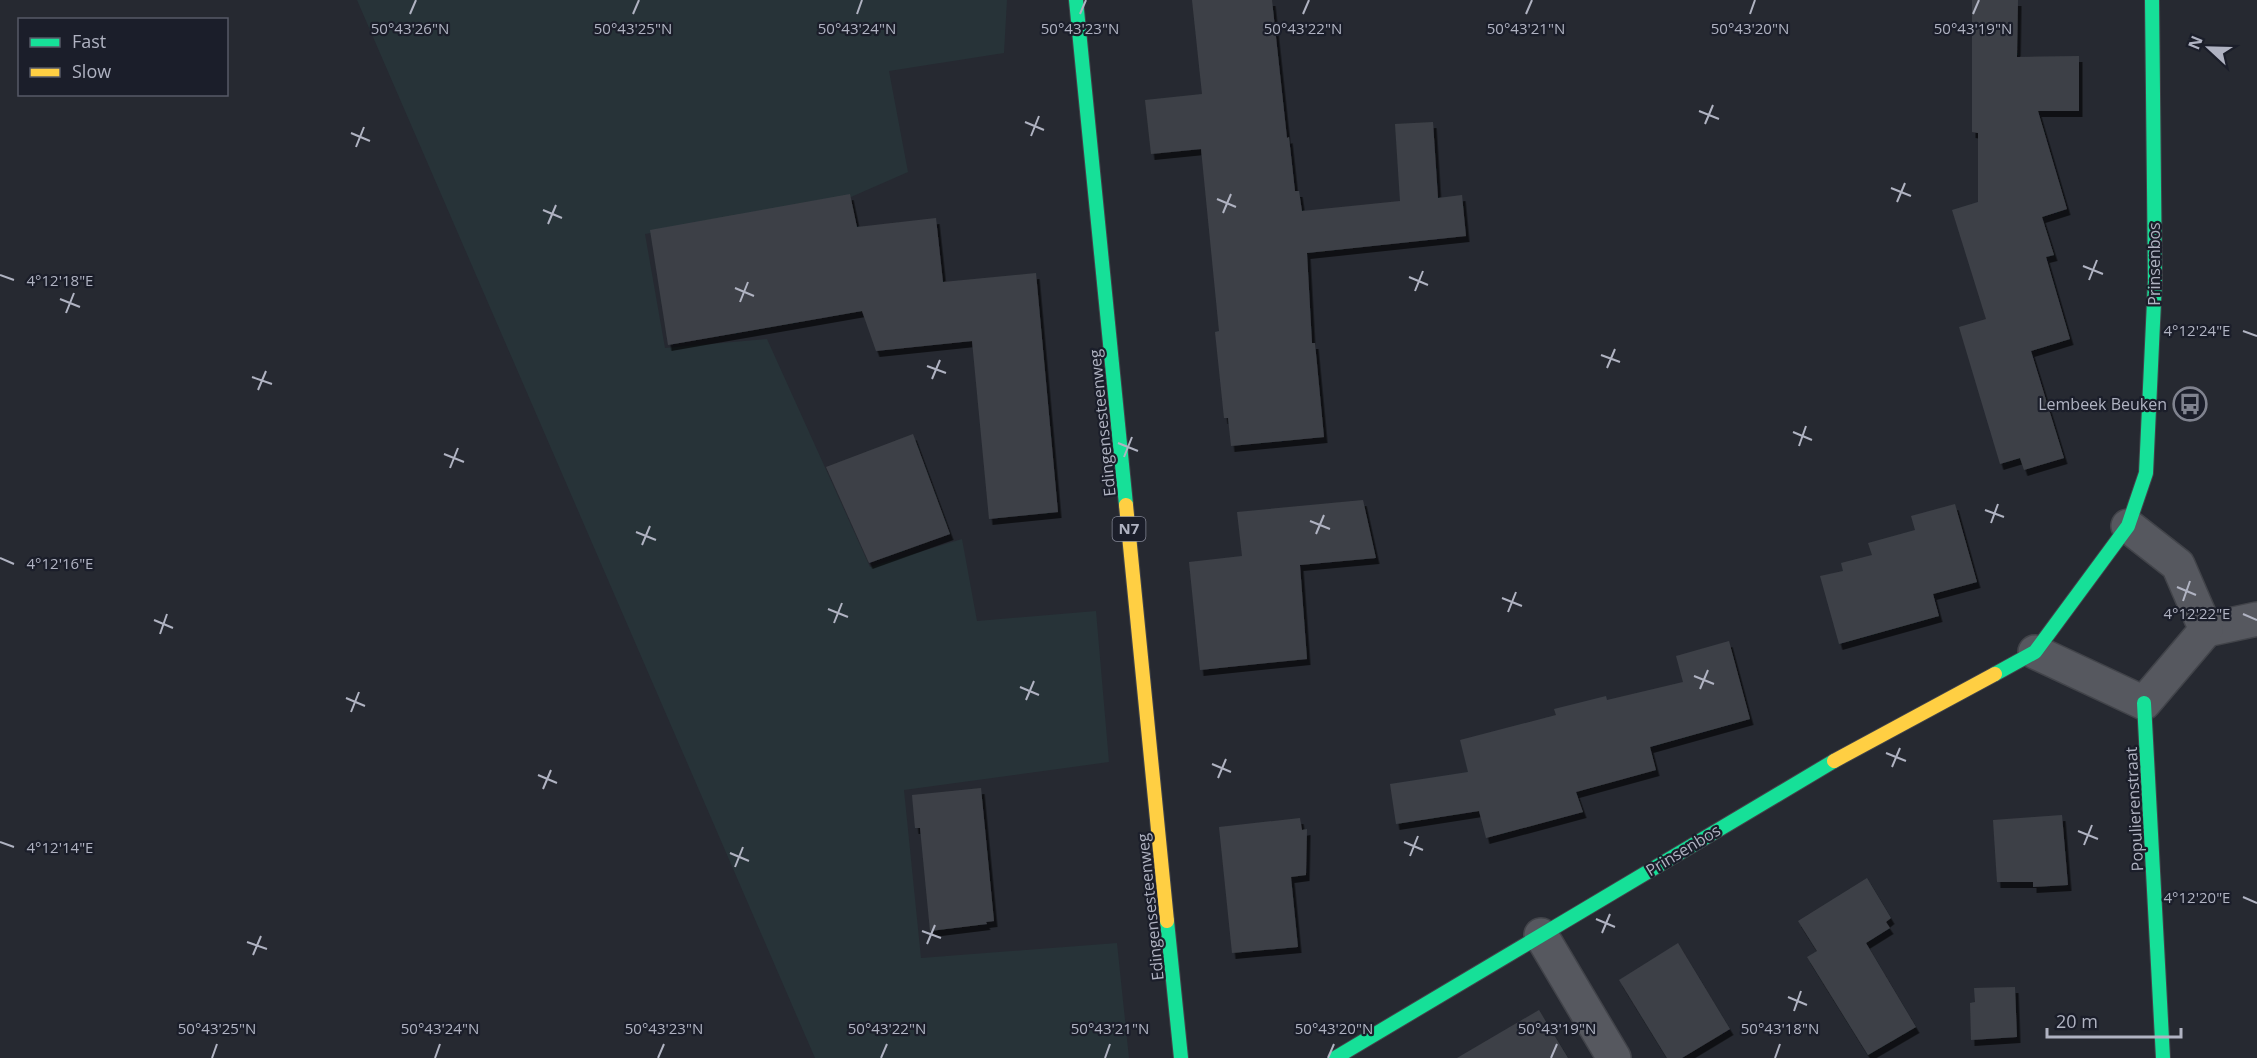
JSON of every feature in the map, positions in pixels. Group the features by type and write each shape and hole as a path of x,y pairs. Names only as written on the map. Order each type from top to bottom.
{"street":[{"name":"Edingensesteenweg","path":"1076,0 1181,1058"},
{"name":"Prinsenbos","path":"1335,1058 1801,779 2036,652 2128,526 2146,473 2155,291 2152,0"},
{"path":"2128,526 2178,565 2206,630"},
{"path":"2036,652 2144,703 2206,630 2257,619"},
{"name":"Populierenstraat","path":"2144,703 2163,1058"},
{"path":"1541,935 1614,1058"}],"shaded area":[{"path":"357,0 1007,0 1004,53 889,71 908,172 851,197 645,234 665,348 767,339 870,567 962,539 977,621 1096,611 1109,762 904,790 921,958 1117,943 1129,1058 815,1058"}],"building":[{"path":"1192,0 1272,0 1287,138 1289,137 1295,191 1299,191 1302,211 1400,201 1395,124 1433,122 1438,198 1462,195 1466,236 1307,253 1312,343 1315,343 1324,437 1231,446 1228,418 1224,418 1215,332 1219,331 1201,149 1151,154 1145,100 1202,94"},
{"path":"1972,0 2018,0 2017,57 2079,56 2079,111 2038,111 2067,209 2042,217 2054,255 2046,257 2070,339 2031,351 2064,458 2024,470 2020,458 2000,464 1959,327 1986,319 1952,210 1978,202 1978,133 1972,132"},
{"path":"850,194 857,227 936,218 943,282 1036,273 1058,512 989,519 972,341 876,351 862,311 668,345 650,230"},
{"path":"913,434 950,534 869,563 826,467"},
{"path":"1363,500 1376,558 1300,565 1307,659 1200,670 1189,562 1242,556 1237,512"},
{"path":"1955,504 1977,582 1933,594 1939,616 1839,644 1820,576 1843,571 1841,563 1872,555 1868,543 1915,530 1911,516"},
{"path":"1729,641 1750,719 1650,747 1656,770 1576,792 1583,812 1486,838 1479,811 1396,824 1390,784 1468,772 1460,740 1556,715 1554,709 1606,696 1607,700 1683,682 1676,656"},
{"path":"981,788 994,921 986,922 987,924 930,931 920,828 915,828 912,795"},
{"path":"2062,815 2068,885 2033,887 2033,882 1997,882 1993,820"},
{"path":"1300,818 1302,830 1307,829 1306,875 1291,877 1298,947 1232,953 1219,827"},
{"path":"1867,878 1891,918 1886,922 1890,928 1866,943 1916,1027 1868,1055 1807,957 1817,951 1798,921"},
{"path":"1678,943 1730,1029 1682,1058 1667,1058 1619,980"},
{"path":"2015,987 2017,1037 1971,1040 1970,1003 1975,1002 1974,988"},
{"path":"1539,1010 1568,1058 1457,1058"}],"traffic: fast":[{"path":"1076,0 1126,505"},
{"path":"1995,674 2035,652 2128,526 2146,473 2155,280 2152,0"},
{"path":"2144,703 2163,1058"},
{"path":"1335,1058 1834,761"},
{"path":"1167,921 1181,1058"}],"traffic: slow":[{"path":"1126,505 1167,921"},
{"path":"1834,761 1995,674"}],"place":[{"name":"Lembeek Beuken","path":"2190,404"}]}
